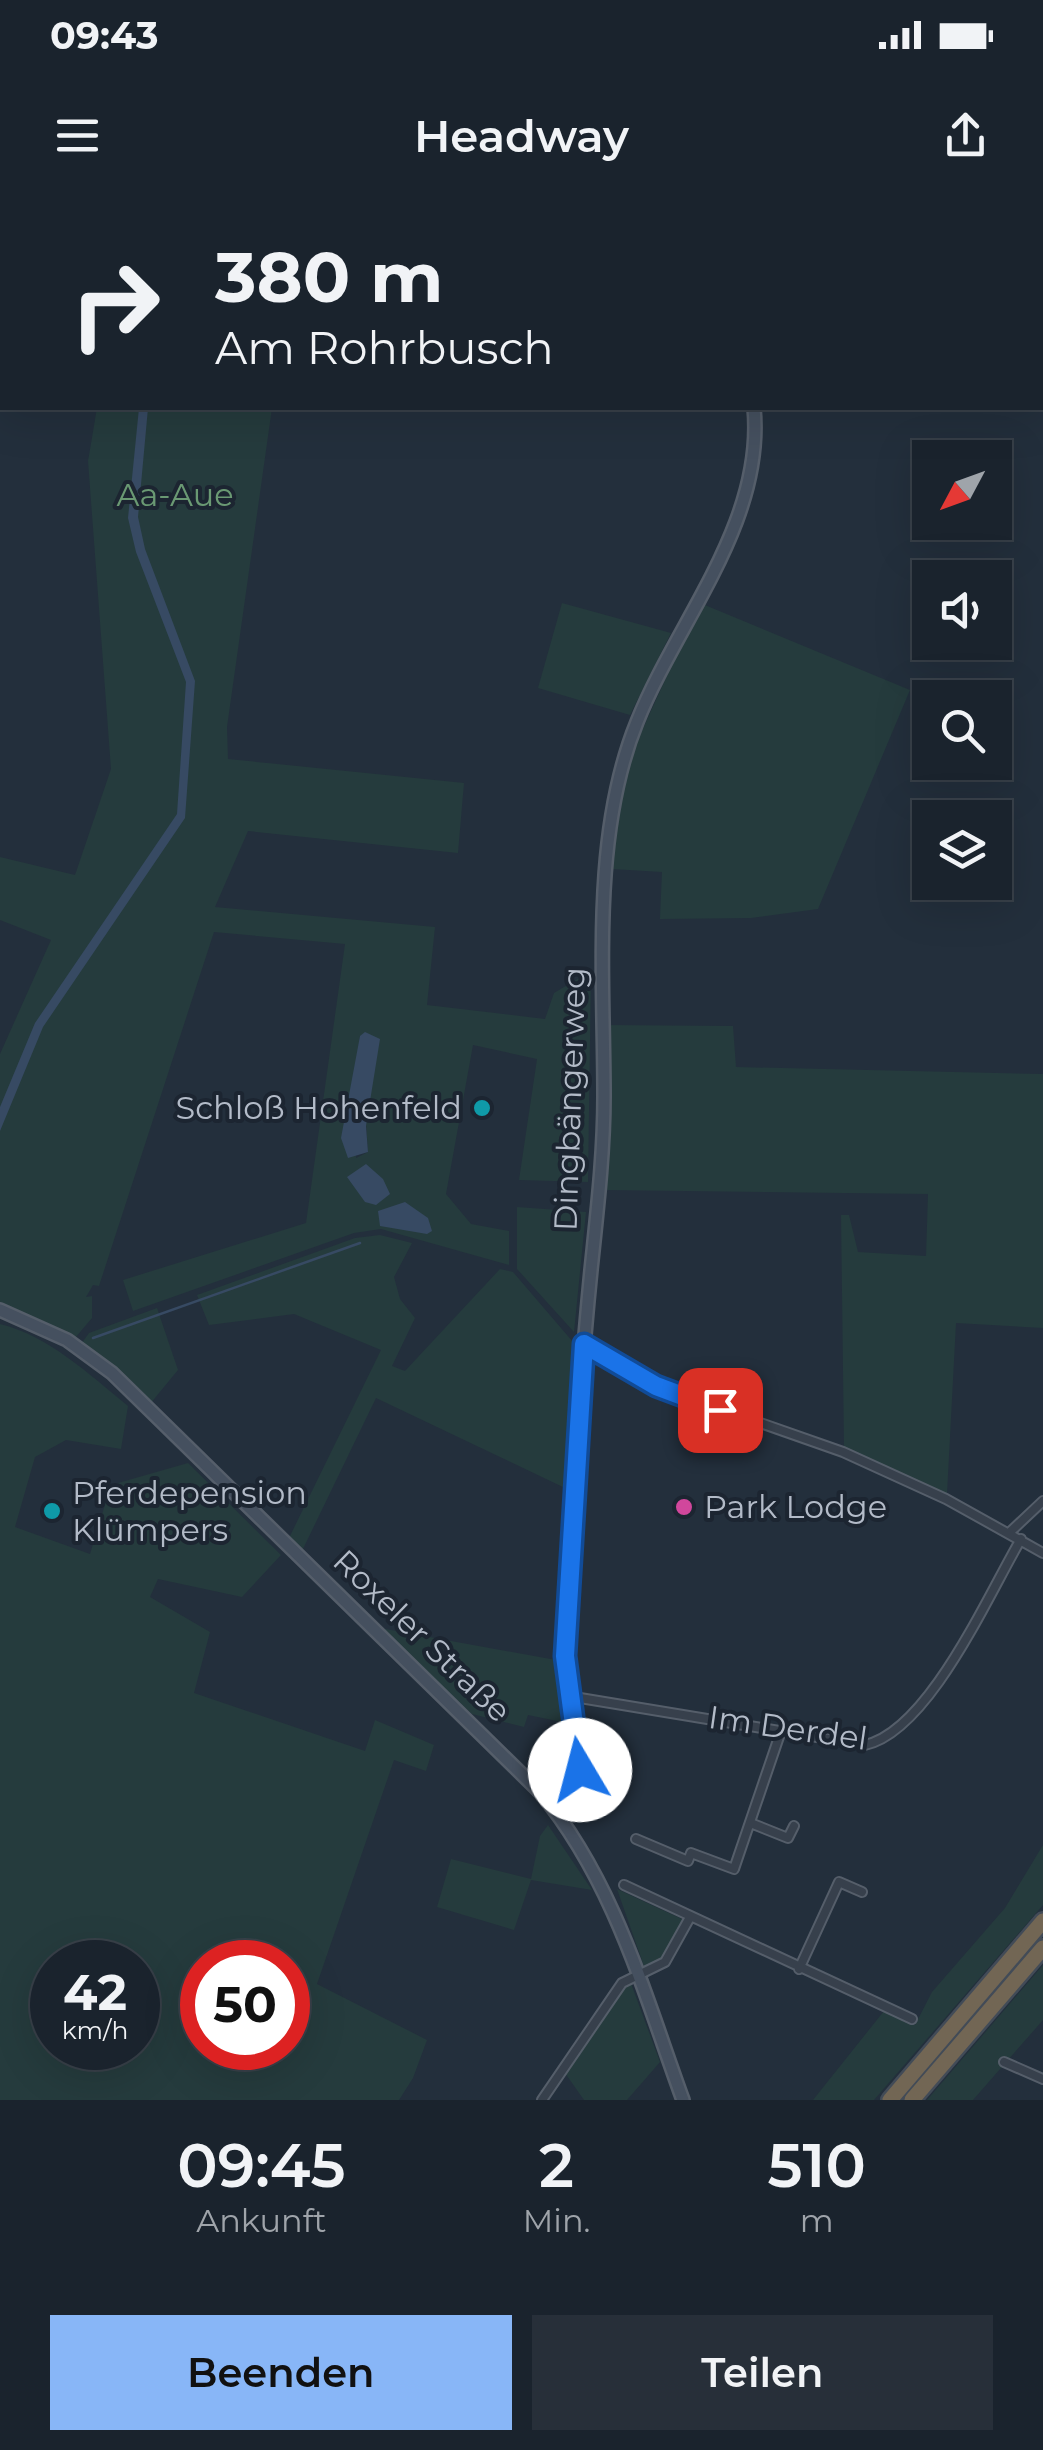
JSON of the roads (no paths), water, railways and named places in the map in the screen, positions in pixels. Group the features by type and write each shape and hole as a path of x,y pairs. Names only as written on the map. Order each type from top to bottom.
{"highway":[{"path":"890,2100 1043,1921"},
{"path":"912,2100 1043,1948"}],"main road":[{"name":"Dingbängerweg","path":"555,1810 571,1797 580,1770 565,1656 584,1344 603,1141 602,936 623,765 637,721 736,520 751,460 754,410"},
{"name":"Roxeler Straße","path":"0,1310 67,1340 112,1373 486,1735 555,1810 599,1880 683,2100"}],"street":[{"path":"584,1344 656,1386 843,1452 1043,1553"},
{"path":"1009,1533 1043,1502"},
{"name":"Im Derdel","path":"568,1696 865,1745 894,1734 936,1684 1021,1540"},
{"path":"636,1839 688,1861 691,1853 734,1868 753,1824 781,1731"},
{"path":"753,1824 788,1838 794,1826"},
{"path":"799,1968 839,1882 862,1892"},
{"path":"624,1886 912,2019"},
{"path":"542,2100 622,1983 665,1962 690,1918"},
{"path":"1004,2062 1043,2080"}],"water":[{"path":"139,410 148,410 138,517 145,549 195,681 185,818 43,1027 0,1131 0,1107 35,1023 177,814 186,682 136,552 128,518"},
{"path":"365,1032 380,1039 366,1126 368,1152 348,1158 341,1138 360,1036"},
{"path":"366,1164 383,1179 390,1194 376,1205 365,1202 347,1177"},
{"path":"405,1202 428,1218 432,1231 427,1234 380,1226 378,1211"}],"waterway":[{"path":"93,1338 360,1243"}],"place":[{"name":"Schloß Hohenfeld","path":"482,1108"},
{"name":"Park Lodge","path":"684,1507"},
{"name":"Pferdepension Klümpers","path":"52,1511"}],"park label":[{"name":"Aa-Aue","path":"175,495"}]}
